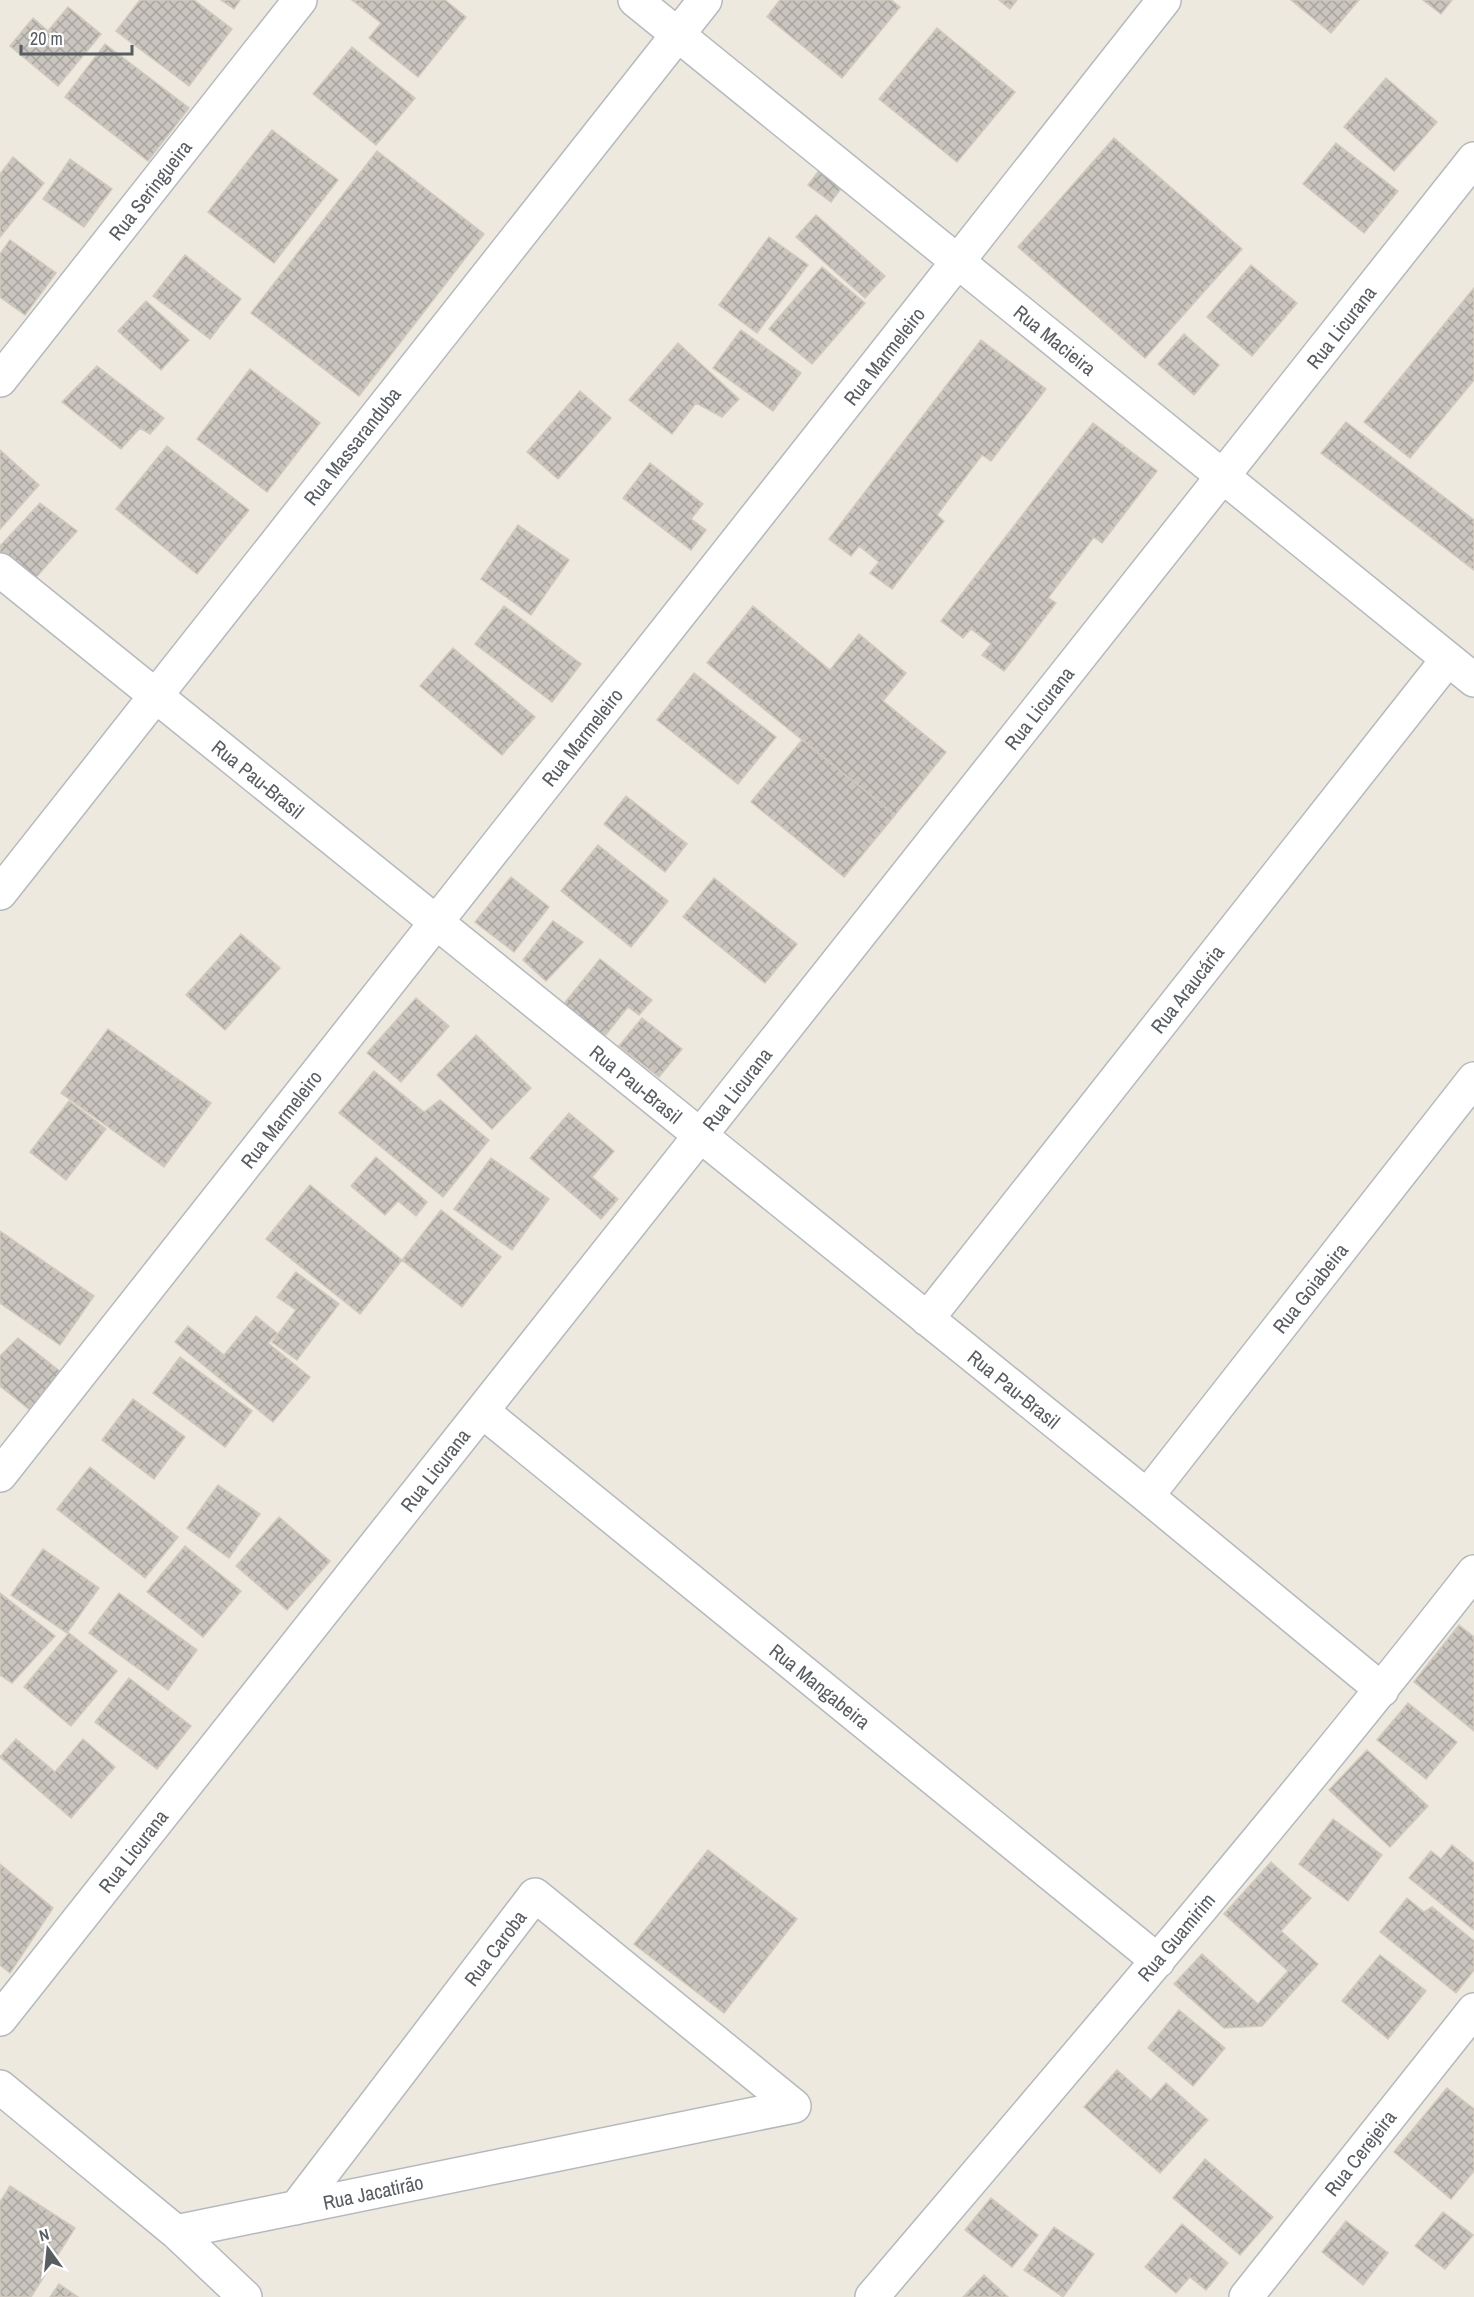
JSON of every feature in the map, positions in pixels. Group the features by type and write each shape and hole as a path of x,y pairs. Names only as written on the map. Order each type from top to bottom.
{"street":[{"name":"Rua Seringueira","path":"0,381 300,0"},
{"name":"Rua Macieira","path":"635,0 1474,680"},
{"name":"Rua Massaranduba","path":"0,892 705,0"},
{"name":"Rua Marmeleiro","path":"0,1475 1164,0"},
{"name":"Rua Licurana","path":"0,2019 1474,159"},
{"name":"Rua Pau-Brasil","path":"0,570 1146,1496 1382,1690"},
{"name":"Rua Araucária","path":"927,1319 1448,658"},
{"name":"Rua Goiabeira","path":"1146,1496 1474,1079"},
{"name":"Rua Mangabeira","path":"482,1411 1158,1960"},
{"name":"Rua Guamirim","path":"872,2297 1158,1960 1382,1690 1474,1572"},
{"name":"Rua Caroba","path":"296,2208 535,1895 794,2106"},
{"name":"Rua Cerejeira","path":"1246,2297 1474,2010"},
{"path":"0,2088 176,2232 245,2297"},
{"name":"Rua Jacatirão","path":"176,2232 794,2106"}],"building":[{"path":"140,0 194,0 232,29 189,86 116,31"},
{"path":"221,0 240,0 234,9"},
{"path":"352,0 445,0 466,17 418,77 369,38 381,23"},
{"path":"780,0 891,0 900,7 842,78 767,17"},
{"path":"999,0 1017,0 1010,9"},
{"path":"1291,0 1359,0 1331,33"},
{"path":"1423,0 1452,0 1441,14"},
{"path":"68,7 101,34 58,86 10,46 33,18 48,31"},
{"path":"937,28 1015,92 957,162 879,99"},
{"path":"105,44 189,108 148,161 65,97"},
{"path":"352,47 415,98 376,145 313,94"},
{"path":"1386,78 1437,122 1394,171 1344,127"},
{"path":"272,130 338,180 274,263 208,212"},
{"path":"1114,138 1242,249 1145,358 1018,247"},
{"path":"1336,143 1398,191 1364,233 1303,184"},
{"path":"377,151 484,234 359,396 251,313"},
{"path":"13,157 44,183 0,237 0,174"},
{"path":"70,159 112,189 84,227 43,199"},
{"path":"826,161 849,178 831,202 808,185"},
{"path":"816,215 885,276 865,298 796,237"},
{"path":"769,237 808,265 757,333 719,305"},
{"path":"10,240 56,273 25,315 0,297 0,254"},
{"path":"185,255 241,299 210,339 153,296"},
{"path":"1251,265 1297,303 1252,356 1207,317"},
{"path":"822,267 865,303 812,364 769,329"},
{"path":"1474,288 1474,380 1410,458 1364,422"},
{"path":"146,301 189,340 161,370 118,331"},
{"path":"741,330 801,373 773,411 713,368"},
{"path":"1184,334 1219,365 1194,395 1158,364"},
{"path":"981,340 1046,389 991,461 982,455 937,515 944,521 892,589 870,573 879,562 859,546 851,556 829,539"},
{"path":"678,343 739,399 722,417 696,403 672,434 629,400"},
{"path":"97,366 164,418 150,434 140,428 121,449 62,402"},
{"path":"250,369 320,423 267,492 197,439"},
{"path":"580,391 611,418 558,479 527,452"},
{"path":"1346,422 1474,520 1474,570 1321,453"},
{"path":"1093,423 1157,471 1102,543 1094,537 1048,598 1056,603 1004,671 982,655 991,644 971,629 963,638 941,621"},
{"path":"167,446 249,510 197,574 116,509"},
{"path":"0,450 39,485 0,529"},
{"path":"650,463 703,504 691,519 706,530 691,550 623,498"},
{"path":"40,503 77,531 31,583 0,554 0,546"},
{"path":"518,525 569,560 531,615 481,579"},
{"path":"504,606 581,664 552,702 475,644"},
{"path":"753,606 830,670 859,634 906,673 883,701 946,752 895,815 707,663"},
{"path":"453,648 535,717 502,755 420,686"},
{"path":"694,673 776,737 738,784 657,720"},
{"path":"802,740 895,815 844,877 751,802"},
{"path":"626,796 687,844 665,872 604,824"},
{"path":"598,845 668,901 631,947 561,891"},
{"path":"511,877 549,907 514,952 475,922"},
{"path":"714,878 797,944 765,983 683,917"},
{"path":"553,921 583,942 546,981 523,960"},
{"path":"241,934 280,968 225,1030 186,995"},
{"path":"600,959 652,1000 639,1015 628,1007 600,1042 559,1010"},
{"path":"416,998 449,1026 401,1082 367,1053"},
{"path":"642,1018 682,1049 659,1077 619,1046"},
{"path":"108,1029 211,1103 164,1167 61,1093"},
{"path":"476,1035 531,1088 492,1129 437,1075"},
{"path":"374,1071 424,1112 440,1100 489,1140 443,1197 339,1113"},
{"path":"69,1101 106,1129 66,1180 30,1152"},
{"path":"569,1113 614,1151 592,1177 618,1199 601,1219 530,1158"},
{"path":"376,1157 427,1202 416,1216 398,1201 385,1215 351,1186"},
{"path":"491,1158 549,1199 512,1250 454,1209"},
{"path":"310,1185 402,1260 360,1314 266,1239"},
{"path":"441,1210 501,1257 462,1307 402,1260"},
{"path":"0,1231 94,1296 60,1345 0,1303"},
{"path":"296,1272 339,1304 297,1360 272,1342 296,1310 277,1297"},
{"path":"256,1316 277,1333 268,1343 310,1377 273,1422 175,1342 188,1326 224,1355"},
{"path":"18,1338 61,1372 30,1410 0,1386 0,1356"},
{"path":"180,1357 252,1411 225,1447 153,1393"},
{"path":"133,1399 185,1437 154,1479 102,1440"},
{"path":"90,1467 178,1537 145,1578 57,1509"},
{"path":"218,1485 260,1514 229,1558 187,1528"},
{"path":"279,1517 330,1561 287,1610 236,1566"},
{"path":"185,1546 241,1591 203,1637 147,1592"},
{"path":"43,1549 99,1588 67,1633 11,1595"},
{"path":"0,1593 55,1636 12,1683 0,1675"},
{"path":"119,1593 197,1650 168,1690 89,1633"},
{"path":"1459,1625 1474,1637 1474,1731 1414,1682"},
{"path":"69,1633 117,1671 71,1726 24,1687"},
{"path":"129,1678 191,1726 157,1769 95,1722"},
{"path":"1408,1703 1457,1742 1426,1779 1377,1740"},
{"path":"16,1739 55,1772 83,1739 115,1767 71,1818 0,1757"},
{"path":"1367,1750 1428,1806 1390,1847 1329,1790"},
{"path":"1333,1819 1382,1855 1348,1901 1299,1864"},
{"path":"1452,1845 1474,1863 1474,1930 1409,1878 1431,1851 1441,1859"},
{"path":"708,1850 797,1919 724,2013 634,1944"},
{"path":"1271,1862 1311,1898 1281,1931 1318,1964 1262,2026 1224,2028 1174,1984 1202,1954 1258,2004 1288,1971 1224,1914"},
{"path":"0,1864 53,1908 10,1973 0,1965"},
{"path":"1407,1898 1424,1912 1432,1907 1474,1941 1474,1970 1456,1993 1380,1932"},
{"path":"1380,1955 1426,1991 1388,2039 1342,2001"},
{"path":"1179,2010 1225,2048 1193,2086 1148,2048"},
{"path":"1117,2070 1151,2100 1166,2083 1208,2120 1160,2173 1084,2107"},
{"path":"1447,2088 1474,2109 1474,2171 1451,2199 1394,2152"},
{"path":"1205,2159 1273,2217 1240,2255 1173,2198"},
{"path":"10,2186 75,2228 31,2297 0,2297 0,2202"},
{"path":"991,2198 1038,2235 1012,2267 965,2230"},
{"path":"1443,2212 1473,2235 1445,2269 1415,2246"},
{"path":"1346,2221 1388,2253 1363,2285 1322,2252"},
{"path":"1182,2224 1228,2263 1206,2290 1190,2277 1176,2293 1145,2267"},
{"path":"1054,2227 1094,2254 1063,2297 1024,2270"},
{"path":"984,2275 1008,2297 963,2297"},
{"path":"59,2284 78,2297 50,2297"}]}
